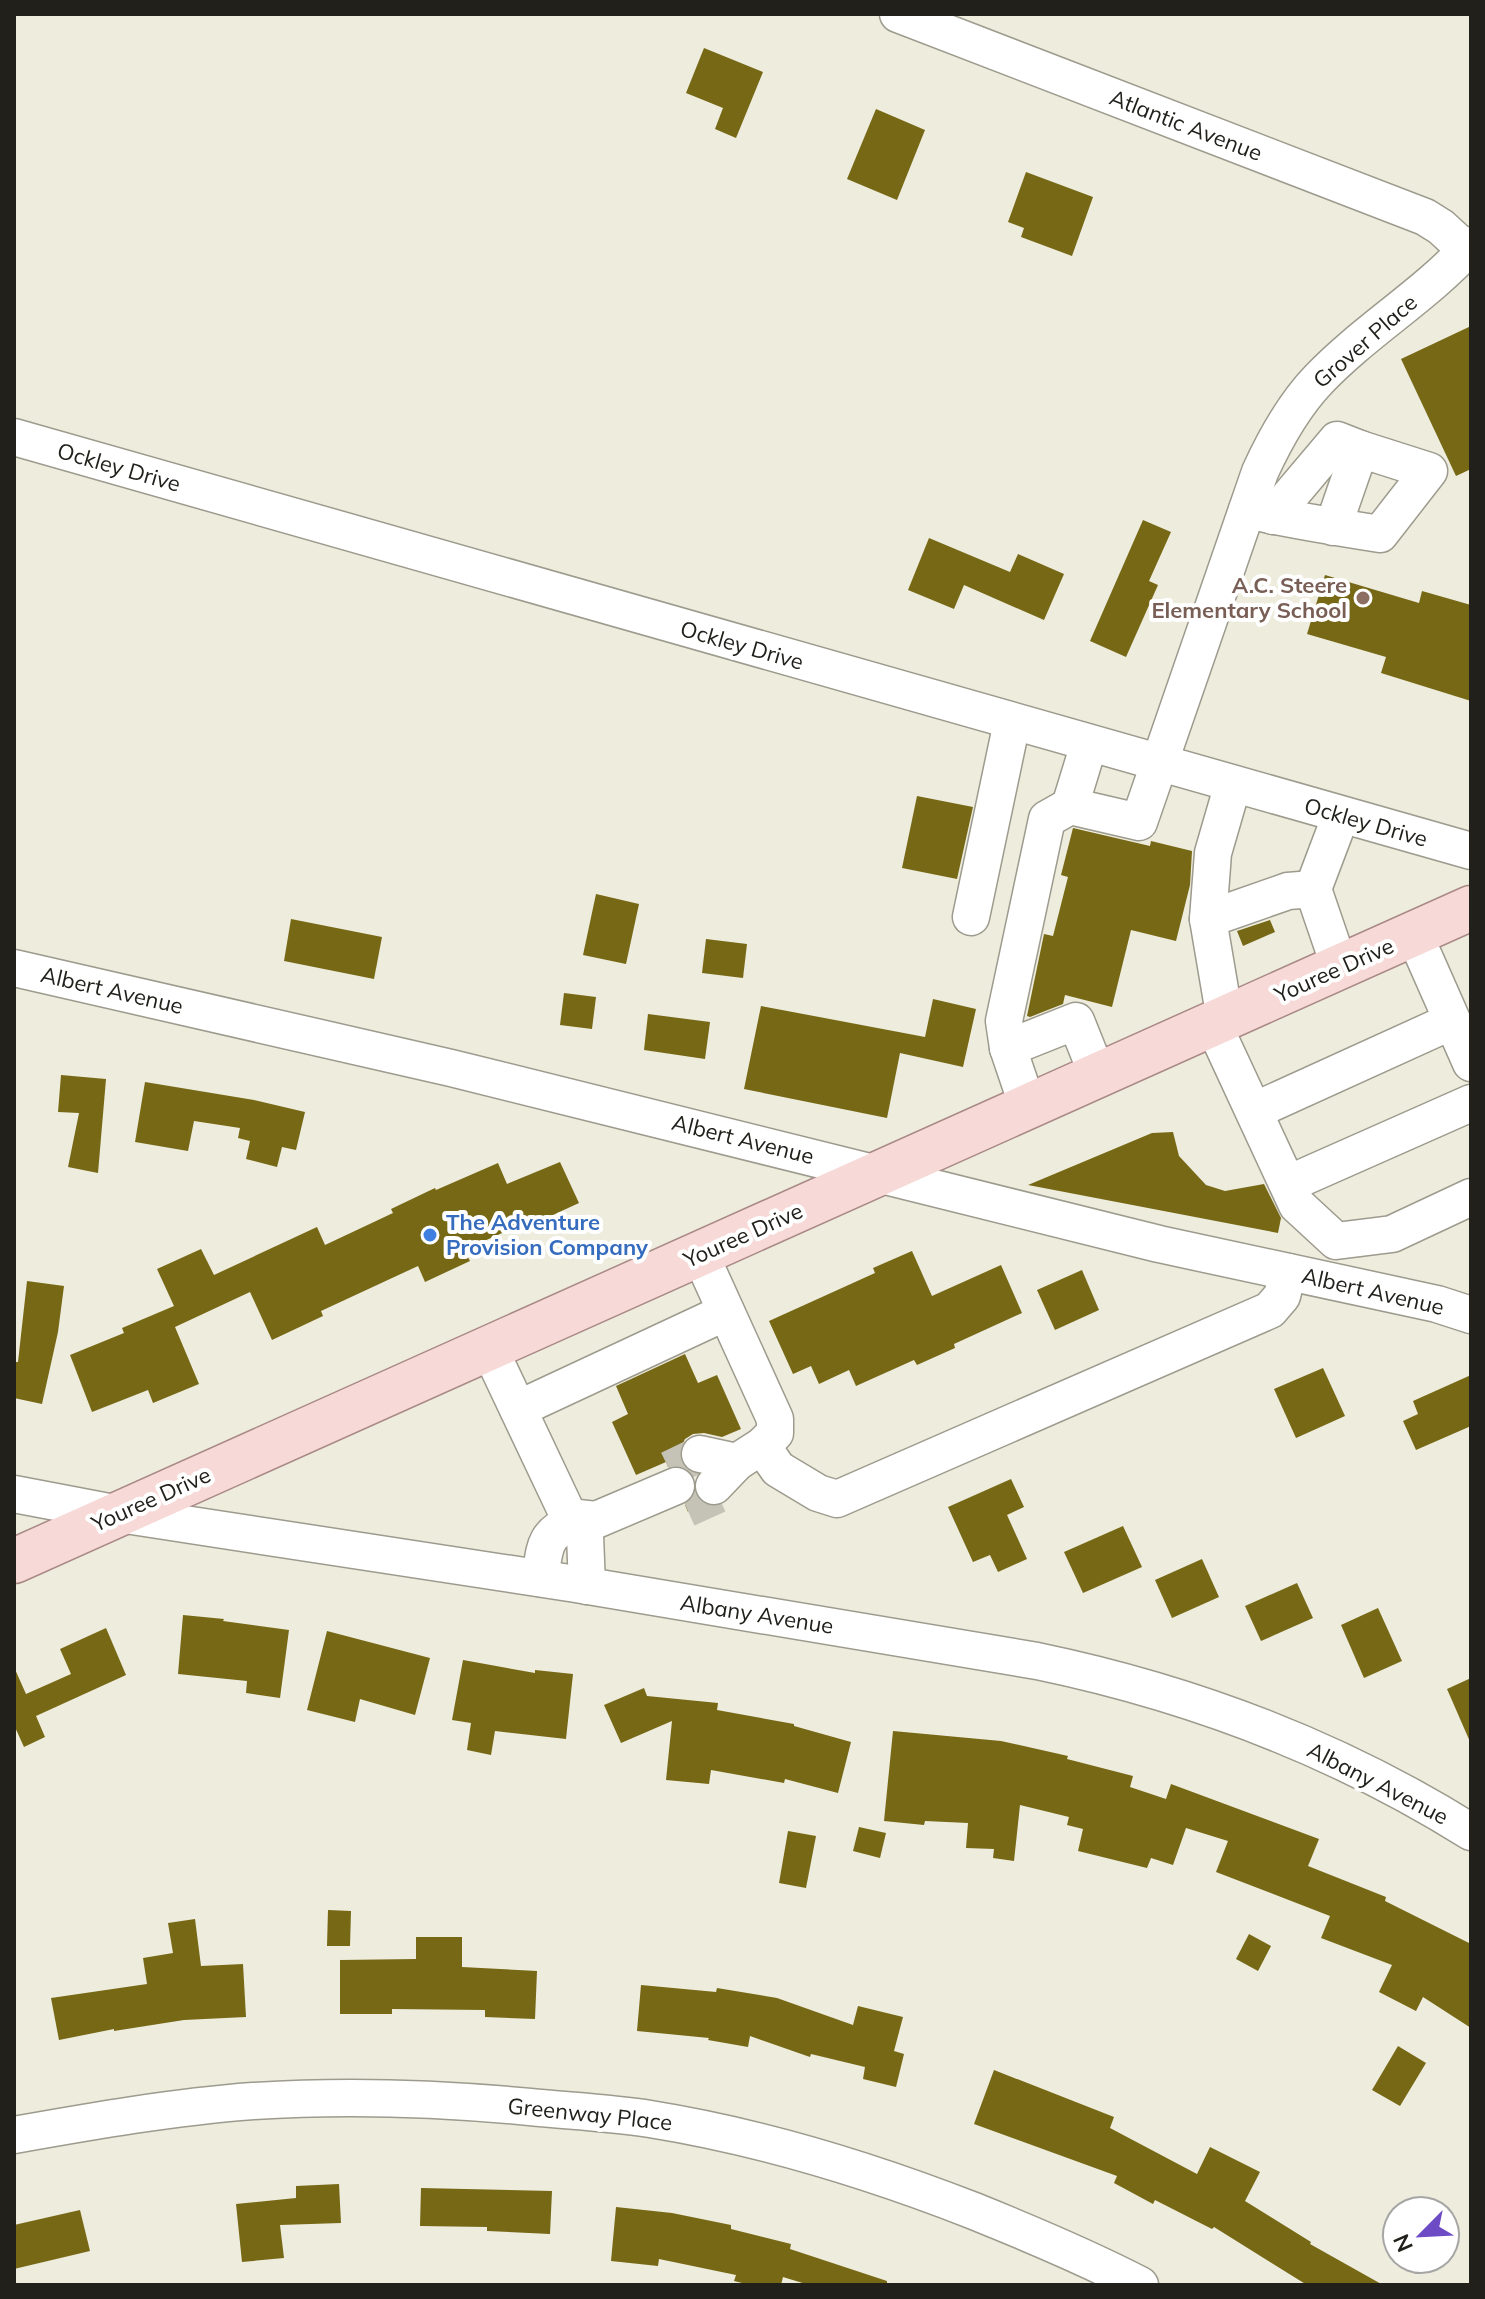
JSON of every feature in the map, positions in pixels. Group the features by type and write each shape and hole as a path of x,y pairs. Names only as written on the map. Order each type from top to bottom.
{"main road":[{"name":"Youree Drive","path":"14,1561 1471,908"}],"street":[{"name":"Atlantic Avenue","path":"898,14 1425,217 1469,247"},
{"name":"Grover Place","path":"1070,806 1139,822 1159,764 1260,513 1272,445 1318,380 1358,343 1433,283 1469,247"},
{"name":"Ockley Drive","path":"14,437 1471,851"},
{"path":"1337,440 1429,471 1380,534 1260,513 1337,440"},
{"path":"1333,527 1360,449"},
{"path":"971,917 1012,722"},
{"path":"1028,1107 1008,1048 1004,1021 1047,819 1070,806 1089,744"},
{"path":"1233,784 1213,853 1208,919 1219,1021 1254,1111 1297,1205 1336,1241 1392,1234 1471,1197"},
{"path":"1340,968 1313,889 1341,815"},
{"path":"1208,919 1288,891 1313,889"},
{"path":"1414,934 1471,1063"},
{"name":"Albert Avenue","path":"14,968 467,1071 1159,1244 1437,1304 1471,1315"},
{"path":"1008,1048 1076,1021 1098,1076"},
{"path":"1254,1111 1452,1021"},
{"path":"1288,1184 1471,1103"},
{"path":"540,1578 549,1538 570,1520 596,1520 702,1479 775,1433 775,1419 700,1254"},
{"path":"702,1479 778,1469 818,1493 837,1499 1270,1310 1282,1296 1288,1272"},
{"path":"518,1409 726,1312"},
{"path":"489,1348 570,1520 585,1535 587,1586"},
{"name":"Albany Avenue","path":"14,1494 119,1514 540,1578 1089,1671 1191,1700 1333,1756 1442,1813 1471,1832"},
{"name":"Greenway Place","path":"14,2135 195,2106 312,2099 435,2100 647,2118 766,2142 851,2166 1053,2243 1140,2285"}],"building":[{"path":"704,48 763,72 736,138 715,129 723,108 686,93"},
{"path":"876,109 925,130 897,200 847,179"},
{"path":"1026,172 1093,197 1072,256 1021,237 1024,228 1008,222"},
{"path":"1471,326 1471,469 1456,476 1401,359"},
{"path":"1143,520 1171,532 1149,581 1158,585 1126,657 1090,641"},
{"path":"929,538 1010,572 1018,554 1064,574 1044,620 964,585 954,609 908,590"},
{"path":"1325,575 1419,603 1422,591 1471,605 1471,701 1381,673 1386,657 1307,634"},
{"path":"917,796 973,807 957,879 902,868"},
{"path":"1073,828 1150,846 1151,841 1192,851 1190,885 1176,941 1131,930 1112,1007 1065,995 1063,1004 1030,1017 1027,1016 1044,934 1053,936 1068,877 1061,875"},
{"path":"596,894 639,904 626,964 583,955"},
{"path":"291,919 382,937 374,979 284,961"},
{"path":"1270,920 1275,932 1243,946 1237,931"},
{"path":"706,939 747,944 743,978 702,973"},
{"path":"564,993 596,997 592,1029 560,1025"},
{"path":"933,999 976,1009 963,1067 900,1053 887,1118 744,1089 761,1006 925,1037"},
{"path":"648,1014 710,1022 705,1059 644,1050"},
{"path":"61,1075 106,1079 98,1173 68,1167 79,1113 58,1112"},
{"path":"145,1082 305,1112 296,1150 282,1147 277,1167 246,1159 250,1141 238,1138 240,1128 194,1121 188,1151 135,1142"},
{"path":"1173,1132 1179,1156 1206,1185 1225,1191 1264,1184 1281,1218 1278,1233 1028,1185 1152,1133"},
{"path":"560,1162 579,1203 542,1220 540,1216 464,1250 470,1261 425,1282 418,1266 321,1311 323,1316 272,1340 250,1292 175,1327 199,1384 153,1403 148,1390 92,1412 70,1355 124,1333 122,1328 174,1306 157,1269 201,1249 214,1275 317,1227 325,1245 393,1213 391,1209 435,1188 498,1163 507,1184"},
{"path":"912,1251 932,1296 1001,1265 1022,1313 917,1365 914,1360 856,1386 849,1370 819,1384 811,1366 793,1374 769,1321 875,1273 873,1268"},
{"path":"1082,1270 1099,1310 1055,1330 1037,1290"},
{"path":"27,1281 64,1286 58,1332 42,1404 14,1398 14,1362 18,1362"},
{"path":"685,1354 698,1383 717,1375 741,1429 722,1437 693,1434 685,1439 680,1449 684,1467 668,1467 666,1462 636,1475 612,1422 628,1414 616,1386"},
{"path":"1323,1368 1345,1416 1296,1438 1274,1389"},
{"path":"1471,1375 1471,1426 1416,1450 1403,1421 1418,1414 1413,1401"},
{"path":"1011,1479 1024,1507 1007,1515 1027,1559 998,1572 990,1555 973,1562 948,1507"},
{"path":"695,1494 706,1505 688,1512 685,1505"},
{"path":"1123,1526 1142,1567 1083,1593 1064,1552"},
{"path":"1202,1559 1219,1597 1172,1618 1155,1580"},
{"path":"1297,1583 1313,1618 1261,1641 1245,1606"},
{"path":"1378,1608 1402,1661 1364,1678 1341,1625"},
{"path":"183,1615 289,1630 280,1698 246,1693 247,1681 178,1674"},
{"path":"106,1628 126,1675 36,1716 45,1737 24,1747 14,1725 14,1667 26,1694 71,1674 60,1649"},
{"path":"327,1631 430,1658 415,1715 360,1699 355,1722 307,1710"},
{"path":"463,1660 535,1673 535,1670 573,1674 566,1739 495,1731 491,1755 467,1750 471,1723 452,1720"},
{"path":"1471,1678 1471,1744 1447,1689"},
{"path":"644,1688 647,1696 718,1703 717,1710 794,1724 851,1742 838,1793 785,1779 784,1783 711,1770 709,1784 666,1780 672,1721 621,1743 604,1705"},
{"path":"893,1731 1001,1741 1068,1756 1067,1759 1133,1776 1130,1787 1166,1799 1171,1784 1319,1839 1308,1866 1386,1897 1385,1901 1471,1944 1471,2028 1423,1997 1416,2011 1379,1992 1392,1965 1321,1938 1330,1916 1216,1872 1228,1841 1186,1828 1173,1865 1151,1858 1147,1868 1078,1851 1083,1829 1067,1825 1069,1817 1020,1805 1014,1861 993,1858 994,1849 966,1848 968,1823 925,1821 924,1825 884,1821"},
{"path":"859,1827 886,1833 880,1858 853,1851"},
{"path":"788,1831 816,1836 806,1888 779,1883"},
{"path":"328,1910 351,1911 350,1946 327,1946"},
{"path":"195,1919 201,1966 243,1964 246,2017 184,2020 59,2040 51,1998 147,1984 143,1958 173,1953 168,1923"},
{"path":"1249,1934 1271,1946 1258,1971 1236,1959"},
{"path":"416,1937 462,1937 462,1967 537,1971 535,2019 485,2017 485,2010 392,2009 392,2014 340,2014 340,1960 416,1959"},
{"path":"641,1985 716,1992 717,1988 777,1998 853,2025 858,2006 903,2017 894,2051 904,2054 896,2087 863,2079 865,2067 811,2054 810,2057 750,2036 748,2047 709,2038 637,2031"},
{"path":"1398,2046 1426,2063 1400,2106 1372,2090"},
{"path":"994,2070 1114,2117 1110,2128 1197,2174 1210,2147 1260,2172 1245,2201 1310,2244 1383,2285 1307,2285 1214,2227 1212,2229 1155,2200 1153,2204 1114,2183 1117,2176 974,2124"},
{"path":"339,2184 341,2223 280,2225 284,2258 242,2262 236,2204 296,2198 296,2186"},
{"path":"421,2188 552,2191 550,2234 487,2231 487,2227 420,2226"},
{"path":"616,2207 672,2213 731,2225 731,2229 791,2244 790,2249 887,2281 887,2285 809,2285 783,2277 781,2285 750,2285 734,2281 736,2275 659,2259 658,2266 611,2261"},
{"path":"80,2210 90,2251 14,2269 14,2225"}],"tunnel":[{"path":"669,1469 700,1454"},
{"path":"687,1509 718,1495"}],"place":[{"name":"A.C. Steere Elementary School","path":"1363,598"},
{"name":"The Adventure Provision Company","path":"430,1235"}]}
